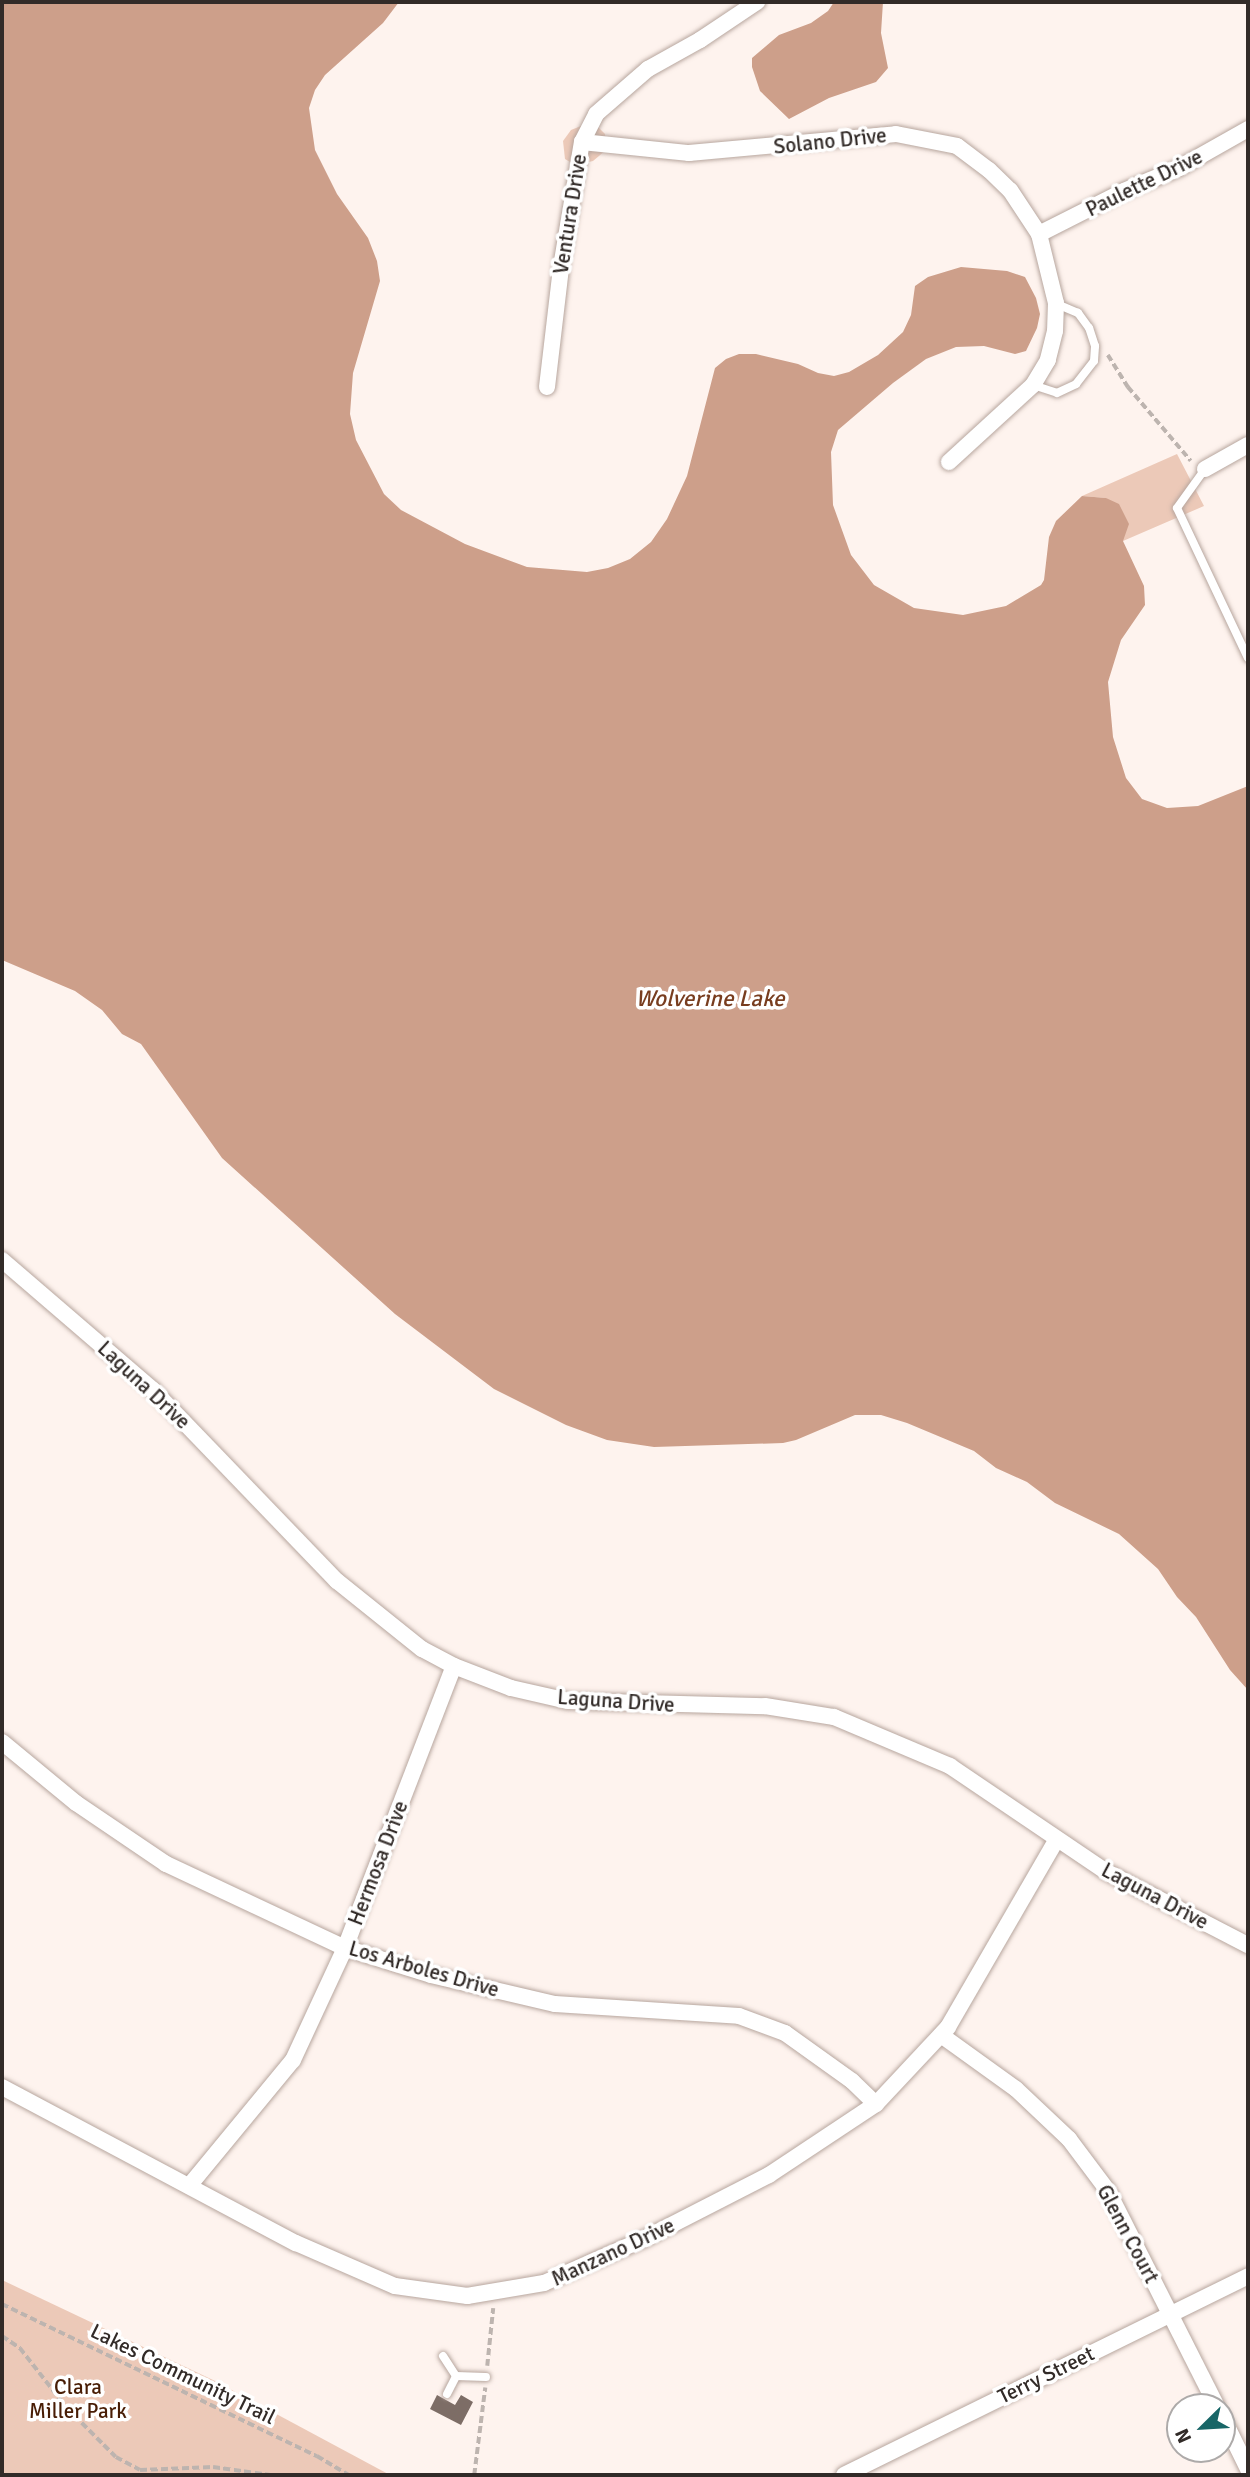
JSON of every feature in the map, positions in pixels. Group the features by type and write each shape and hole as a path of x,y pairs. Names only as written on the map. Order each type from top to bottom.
{"street":[{"name":"Ventura Drive","path":"548,387 561,267 582,142 596,114 648,69 700,40 757,2"},
{"name":"Paulette Drive","path":"1039,234 1124,191 1179,169 1248,130"},
{"name":"Solano Drive","path":"582,142 688,153 896,134 957,146 989,170 1010,190 1039,234 1056,303 1055,331 1048,360 1033,386 997,421 949,461"},
{"path":"1205,469 1248,444"},
{"name":"Laguna Drive","path":"2,1261 153,1390 337,1580 422,1649 454,1666 511,1688 568,1701 765,1706 834,1717 950,1766 1134,1888 1248,1945"},
{"name":"Hermosa Drive","path":"189,2186 293,2060 345,1948 454,1666"},
{"name":"Los Arboles Drive","path":"2,1742 76,1803 166,1864 345,1948 431,1975 555,2004 739,2016 785,2034 832,2066 876,2104"},
{"name":"Manzano Drive","path":"2,2087 296,2243 395,2286 467,2296 544,2283 646,2238 769,2175 876,2104 948,2027 1057,1839"},
{"name":"Glenn Court","path":"941,2035 1016,2089 1069,2139 1108,2191 1210,2393"},
{"name":"Terry Street","path":"844,2475 1248,2276"},
{"path":"1236,2445 1248,2469"}],"lane":[{"path":"1033,386 1057,393 1076,384 1094,361 1095,346 1089,328 1078,313 1056,303"},
{"path":"1205,469 1177,508 1248,658"},
{"path":"443,2356 456,2376"},
{"path":"456,2376 486,2377"},
{"path":"447,2394 456,2376"}],"path":[{"path":"1089,328 1097,332 1128,387 1152,411 1186,457 1205,469"},
{"name":"Lakes Community Trail","path":"2,2304 317,2456 349,2475"},
{"path":"2,2336 20,2348 68,2408 116,2457 140,2470 213,2467 270,2475"}],"green space":[{"path":"581,126 598,127 605,134 606,150 593,161 575,165 565,159 563,141 571,130"},
{"path":"1177,454 1204,506 1123,541 1106,498 1082,496"},
{"name":"Clara Miller Park","path":"2,2280 213,2380 390,2475 2,2475"}],"water":[{"name":"Wolverine Lake","path":"2,2 399,2 383,23 325,75 315,90 309,108 315,150 337,194 368,238 377,261 380,281 353,373 350,414 356,440 384,494 401,510 465,544 527,567 587,572 608,568 630,559 651,542 667,519 687,476 715,368 726,359 739,354 756,354 798,364 818,373 834,376 849,372 878,355 903,332 911,315 915,286 928,277 961,267 1007,271 1025,277 1036,298 1040,314 1037,328 1026,351 1015,354 984,346 956,347 926,359 893,383 838,430 831,452 833,505 851,555 874,585 914,608 963,615 1006,606 1041,585 1044,580 1049,537 1056,521 1082,496 1106,498 1119,504 1129,524 1123,541 1144,586 1145,605 1121,640 1108,682 1113,737 1126,778 1142,799 1167,808 1198,806 1248,786 1248,1690 1230,1670 1196,1617 1177,1597 1158,1569 1119,1534 1055,1503 1027,1482 996,1468 974,1451 907,1423 881,1415 855,1415 783,1443 654,1447 607,1440 566,1425 494,1389 395,1314 222,1158 141,1044 122,1034 102,1010 75,991 2,960"},
{"path":"834,2 883,2 881,33 888,68 876,82 829,98 789,119 760,91 752,67 752,58 779,35 811,23 828,11"}],"building":[{"path":"437,2395 455,2405 461,2395 473,2402 461,2425 430,2409"}]}
